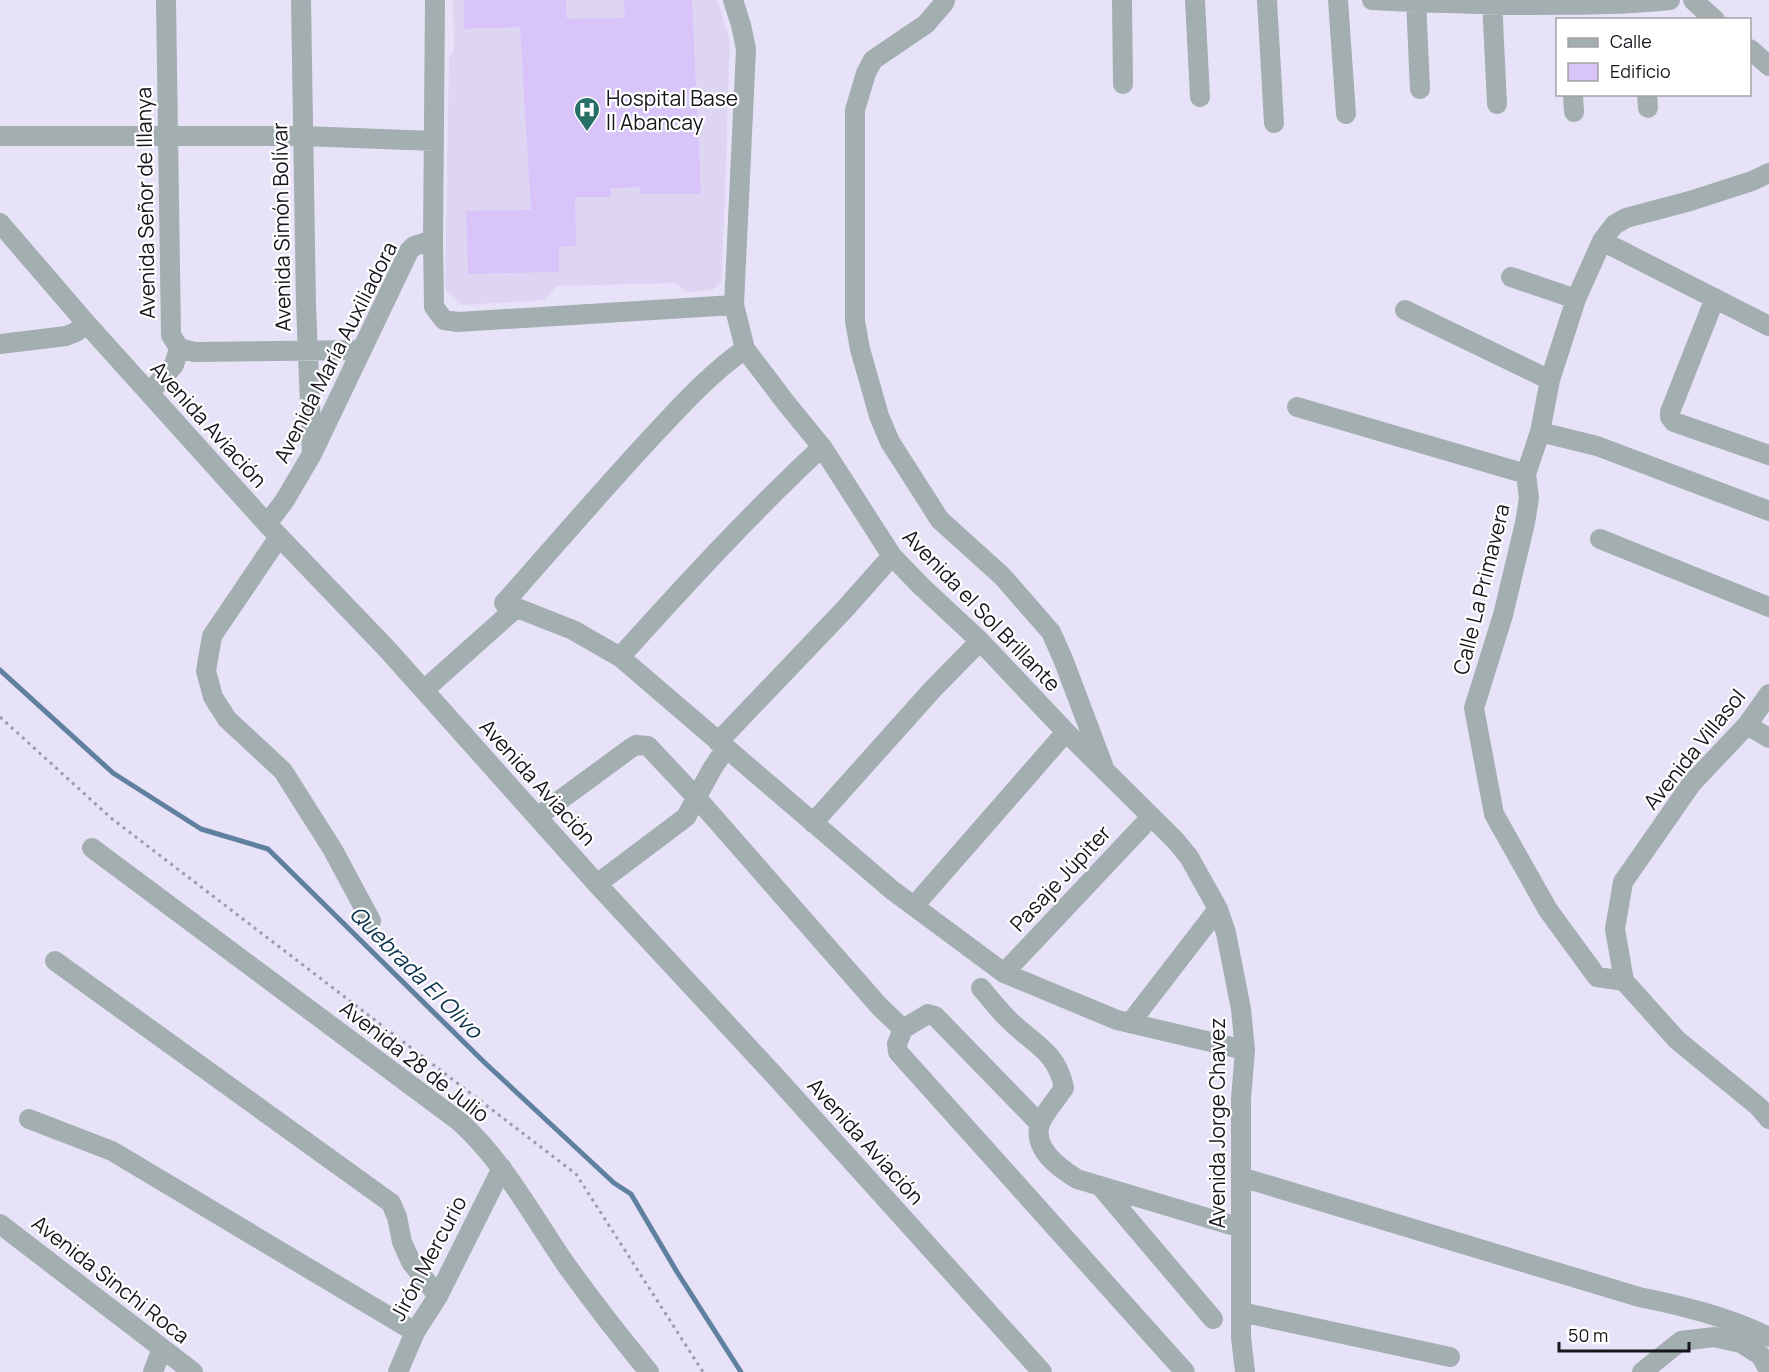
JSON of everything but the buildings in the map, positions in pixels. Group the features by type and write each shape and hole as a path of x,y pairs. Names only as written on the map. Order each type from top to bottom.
{"street":[{"name":"Avenida Señor de Illanya","path":"166,0 171,335 179,348"},
{"name":"Avenida Simón Bolívar","path":"301,0 312,454"},
{"path":"435,0 434,306 444,320 458,322 734,306"},
{"name":"Avenida el Sol Brillante","path":"733,0 746,49 734,306 745,349 822,447 892,556 980,641 1106,773"},
{"path":"945,0 926,24 873,60 866,73 855,110 855,321 860,349 879,416 890,442 940,520 1002,576 1051,632 1106,773"},
{"path":"1122,0 1123,84"},
{"path":"1195,0 1200,98"},
{"path":"1268,0 1274,123"},
{"path":"1338,0 1346,114"},
{"path":"1372,0 1492,2 1568,8 1642,8 1670,0"},
{"path":"1693,0 1713,18"},
{"path":"1416,1 1420,89"},
{"path":"1492,2 1497,104"},
{"path":"1751,51 1769,66"},
{"path":"0,136 303,136 434,141"},
{"name":"Calle La Primavera","path":"1624,981 1597,978 1548,910 1494,814 1474,708 1503,615 1525,524 1529,498 1526,474 1539,432 1550,380 1576,299 1602,241 1614,225 1626,218 1763,181"},
{"name":"Avenida Aviación","path":"0,223 86,323 273,531 387,649 597,884 775,1076 1042,1372"},
{"name":"Avenida María Auxiliadora","path":"371,921 333,850 283,771 227,719 213,698 206,671 212,636 273,531 285,500 312,454 409,251 414,246 433,240"},
{"path":"1602,241 1769,326"},
{"path":"1511,277 1576,299"},
{"path":"1715,298 1670,417 1674,422 1769,455"},
{"path":"1404,310 1550,380"},
{"path":"0,344 66,336 76,332 86,323"},
{"path":"149,393 174,365 179,348 194,352 361,350"},
{"path":"745,349 713,373 691,394 504,603 573,630 620,657 892,890 1004,973 1117,1020 1245,1050"},
{"path":"1297,407 1526,474"},
{"path":"1539,432 1597,446 1769,511"},
{"path":"620,657 707,562 822,447"},
{"path":"1600,539 1769,607"},
{"path":"597,884 686,817 722,745 892,556"},
{"path":"424,690 516,608"},
{"path":"813,823 932,690 980,641"},
{"name":"Avenida Villasol","path":"1624,981 1615,929 1623,882 1692,783 1747,725 1769,694"},
{"path":"1747,725 1769,738"},
{"path":"914,906 1066,732"},
{"path":"537,817 636,745 648,746 696,796 879,1006 903,1029"},
{"name":"Avenida Jorge Chavez","path":"1106,773 1175,840 1189,857 1218,909 1226,933 1241,1009 1245,1050 1241,1099 1241,1337 1245,1372"},
{"name":"Pasaje Júpiter","path":"1004,973 1151,817"},
{"name":"Avenida 28 de Julio","path":"92,848 474,1134 502,1168 568,1266 649,1372"},
{"path":"1130,1023 1218,909"},
{"path":"56,961 391,1203 397,1217 402,1242 411,1262 438,1296"},
{"path":"1624,981 1677,1040 1759,1107 1769,1119"},
{"path":"981,988 1010,1020 1051,1056 1061,1072 1064,1088 1040,1124 1039,1140 1046,1154 1062,1170 1077,1179 1241,1228"},
{"path":"1040,1124 934,1015 928,1014 903,1029 897,1044 898,1052 1185,1372"},
{"path":"29,1119 112,1152 415,1332"},
{"name":"Jirón Mercurio","path":"398,1372 415,1332 438,1296 502,1168"},
{"path":"1241,1177 1639,1297 1700,1311 1769,1337"},
{"path":"1101,1186 1213,1319"},
{"name":"Avenida Sinchi Roca","path":"0,1224 193,1372"},
{"path":"1241,1312 1450,1357"},
{"path":"1642,1372 1681,1341 1714,1337 1741,1343 1760,1355 1769,1370"},
{"path":"153,1372 162,1348"}],"path":[{"path":"0,717 111,818 576,1174 703,1372"}],"shaded area":[{"name":"Hospital Base II Abancay","path":"453,0 717,0 730,41 722,280 713,290 686,292 676,283 557,286 545,300 462,305 445,289 449,58 454,50"}],"waterway":[{"name":"Quebrada El Olivo","path":"0,670 113,773 201,829 268,849 484,1062 614,1183 631,1194 677,1272 741,1372"}],"place":[{"name":"Hospital Base II Abancay","path":"587,133"}]}
